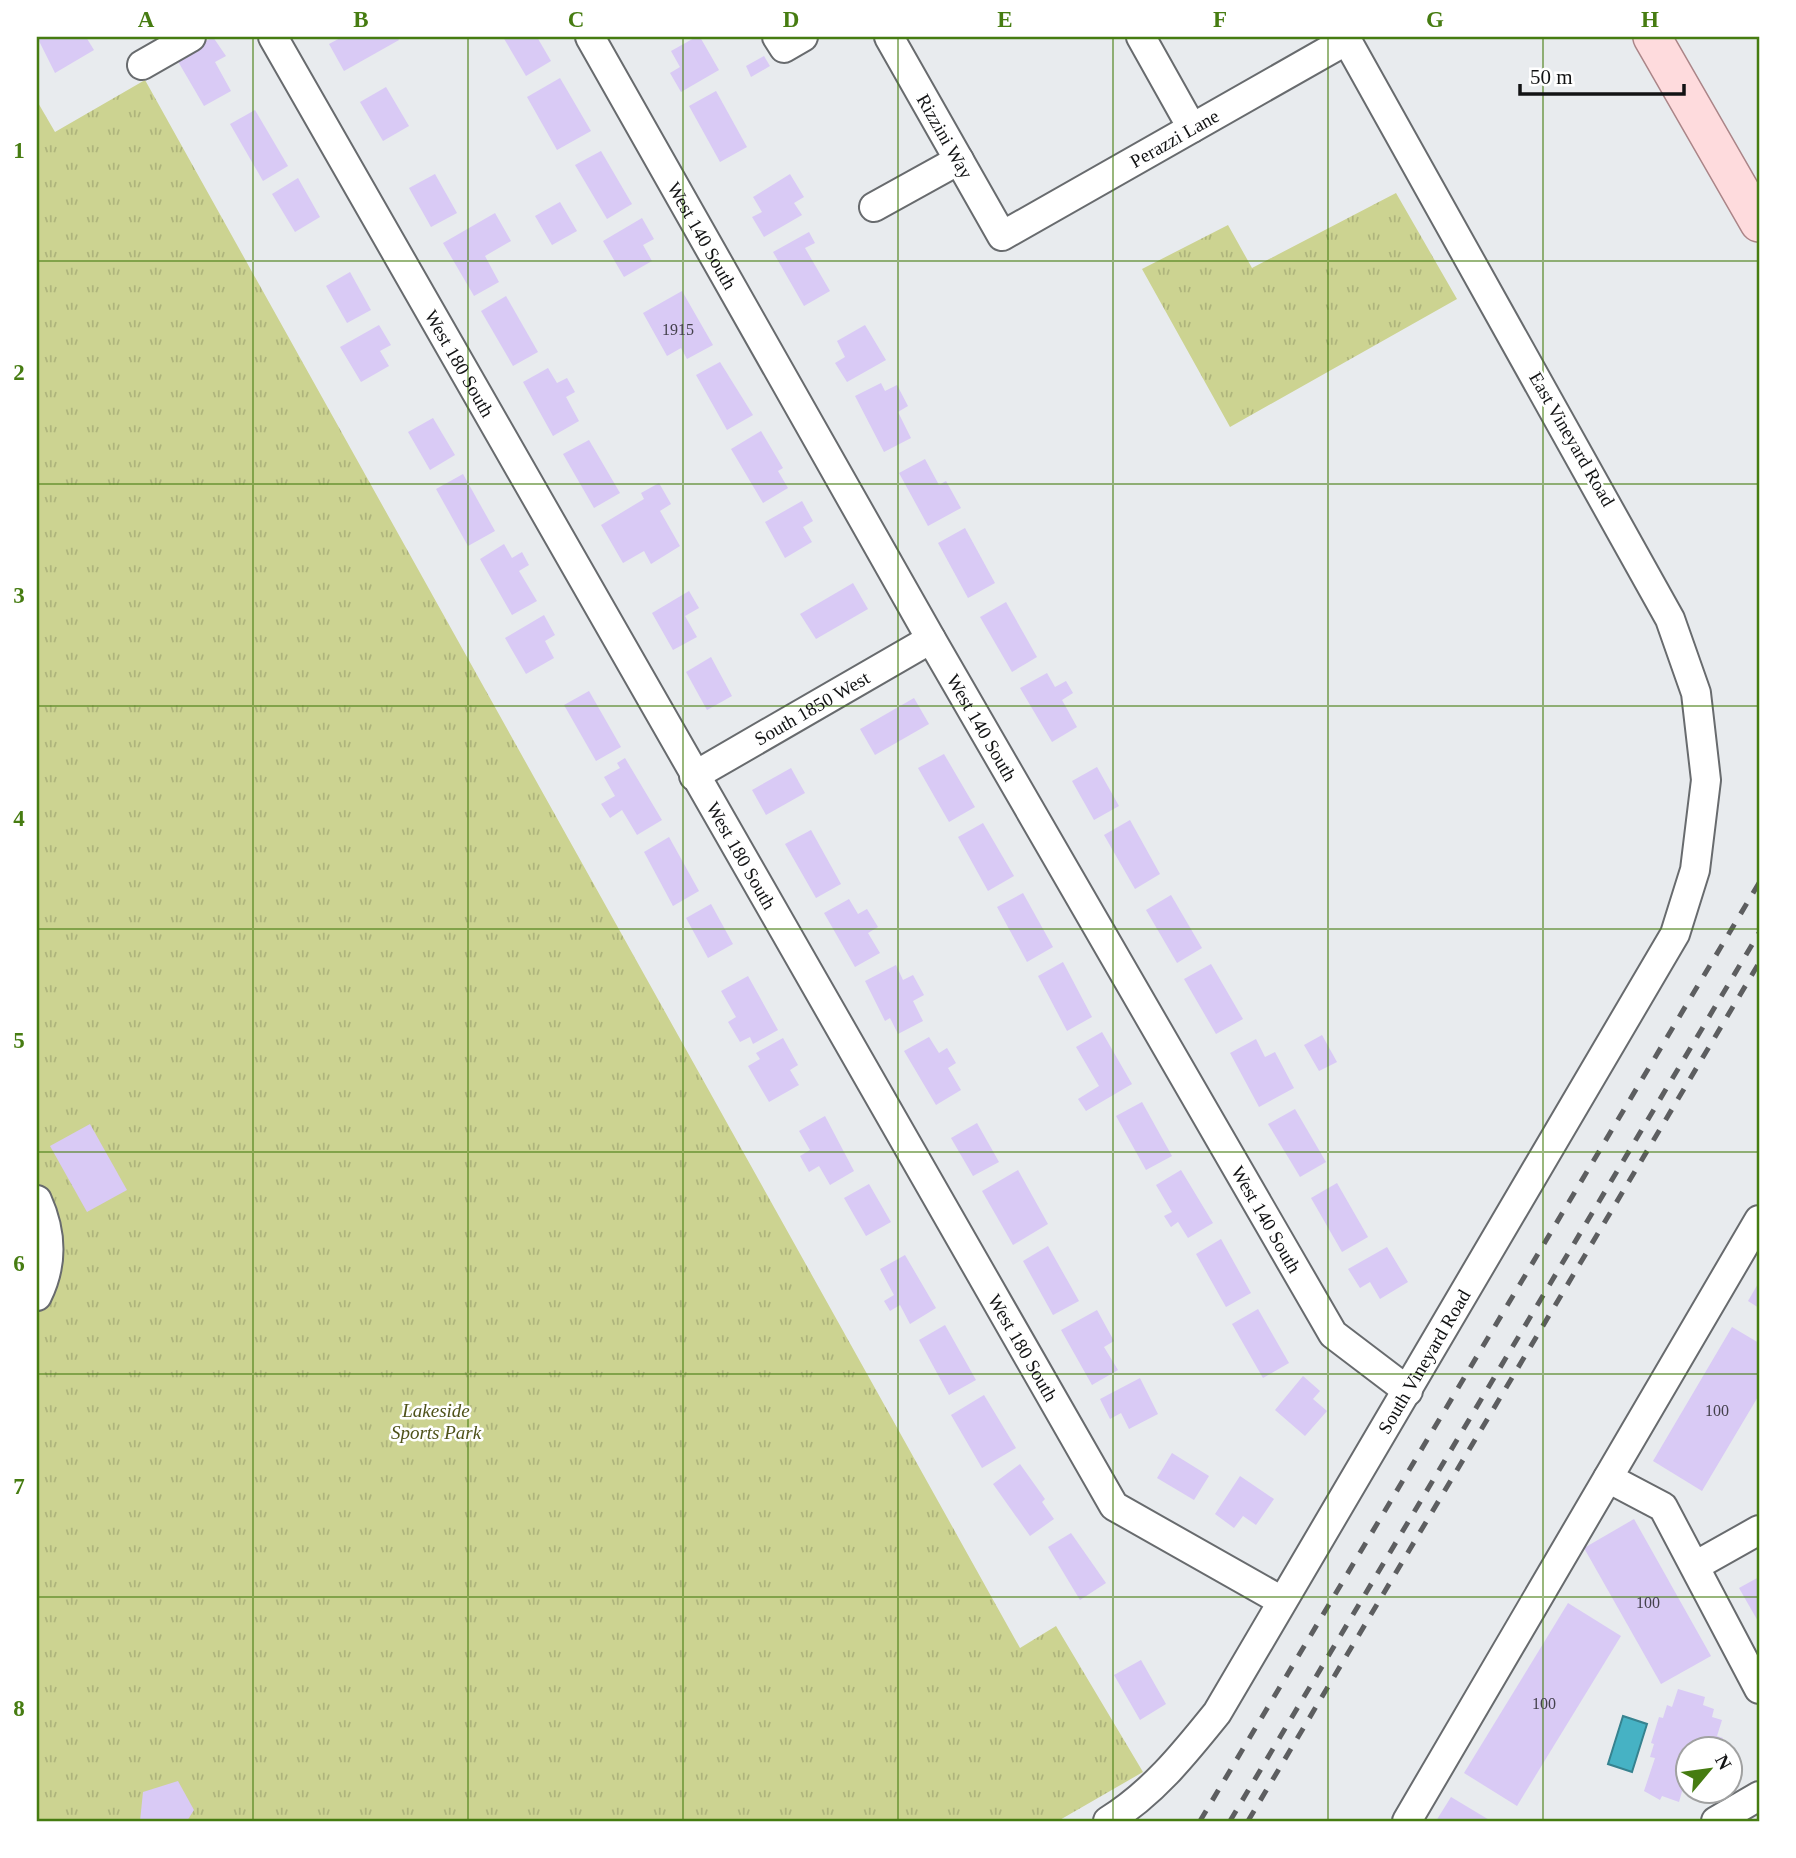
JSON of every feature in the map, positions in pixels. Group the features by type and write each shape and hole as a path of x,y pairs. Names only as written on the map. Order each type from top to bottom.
{"main road":[{"path":"1652,37 1759,223"}],"street":[{"path":"142,65 191,37"},
{"name":"West 180 South","path":"274,37 694,776 1114,1506 1282,1601"},
{"name":"West 140 South","path":"590,37 931,639 1333,1334 1408,1391"},
{"path":"777,37 783,48 803,37"},
{"path":"1141,37 1192,128"},
{"name":"Perazzi Lane","path":"1002,236 1346,39"},
{"name":"East Vineyard Road","path":"1346,39 1670,619 1696,693 1706,780 1695,870"},
{"name":"Rizzini Way","path":"899,40 959,160 1002,236"},
{"path":"874,207 959,160"},
{"name":"South 1850 West","path":"694,776 931,639"},
{"name":"South Vineyard Road","path":"1108,1821 1131,1807 1169,1773 1217,1713 1675,934 1695,870"},
{"path":"37,1200 50,1233 47,1276 37,1296"},
{"path":"1407,1821 1759,1220"},
{"path":"1608,1478 1663,1507 1759,1689"},
{"path":"1695,1566 1759,1530"},
{"path":"1716,1821 1759,1796"}],"green space":[{"name":"Lakeside Sports Park","path":"145,80 1020,1648 1056,1626 1143,1772 1058,1821 37,1821 37,101 55,132"},
{"path":"1396,193 1457,299 1230,427 1142,269 1228,225 1252,268"}],"water":[{"path":"1623,1716 1647,1724 1632,1772 1608,1764"}],"building":[{"path":"37,37 86,37 94,50 55,73"},
{"path":"213,37 226,56 215,62 231,91 204,106 176,58"},
{"path":"342,37 397,37 399,40 344,71 329,44"},
{"path":"503,37 537,37 551,61 526,76"},
{"path":"700,37 719,70 681,92 670,73 680,67 671,51"},
{"path":"764,56 770,66 751,77 746,66"},
{"path":"560,78 591,131 557,150 527,97"},
{"path":"386,87 409,126 383,141 360,102"},
{"path":"716,91 747,147 720,162 689,106"},
{"path":"255,110 288,166 263,181 230,124"},
{"path":"601,151 632,204 607,219 575,165"},
{"path":"435,174 457,213 431,227 409,188"},
{"path":"790,174 804,197 794,203 802,215 764,237 752,217 762,212 753,197"},
{"path":"298,178 320,217 295,232 272,194"},
{"path":"560,202 577,231 552,245 535,216"},
{"path":"495,213 511,241 485,256 499,282 474,296 443,243"},
{"path":"642,218 654,239 643,245 652,261 624,277 603,241"},
{"path":"809,232 815,243 805,248 830,291 804,306 773,252"},
{"path":"350,272 371,310 347,323 326,286"},
{"path":"682,291 713,345 687,359 681,348 667,356 643,313"},
{"path":"506,296 538,352 513,366 481,311"},
{"path":"379,325 391,345 380,351 389,366 361,382 340,347"},
{"path":"865,325 886,360 847,382 835,363 845,357 837,341"},
{"path":"720,362 753,415 727,430 696,375"},
{"path":"548,368 557,383 567,378 575,392 566,397 579,421 553,436 523,382"},
{"path":"881,383 885,391 897,385 908,406 898,412 911,438 884,452 855,396"},
{"path":"433,418 455,455 430,470 408,432"},
{"path":"761,431 783,468 778,471 788,488 763,503 731,449"},
{"path":"589,440 620,493 594,508 563,454"},
{"path":"925,459 939,485 946,481 961,508 928,526 899,473"},
{"path":"463,474 495,531 468,546 436,489"},
{"path":"659,483 671,504 660,511 680,546 651,564 644,551 623,563 601,525 644,499 641,493"},
{"path":"802,501 813,521 803,527 812,542 785,558 765,522"},
{"path":"965,528 995,583 968,598 938,543"},
{"path":"504,544 512,558 522,552 529,565 519,571 537,601 512,615 480,559"},
{"path":"853,583 868,609 816,639 800,614"},
{"path":"689,591 699,608 685,616 697,637 673,650 652,613"},
{"path":"1006,602 1037,657 1012,672 980,617"},
{"path":"544,615 555,635 545,641 554,658 526,674 505,638"},
{"path":"711,657 732,696 707,710 686,672"},
{"path":"1047,673 1055,687 1066,681 1073,693 1062,700 1077,727 1052,742 1020,688"},
{"path":"589,691 621,747 596,761 564,705"},
{"path":"914,698 929,724 875,755 860,729"},
{"path":"944,754 975,807 949,822 918,768"},
{"path":"625,758 662,820 637,835 622,810 610,818 601,804 615,796 604,777 620,768 617,763"},
{"path":"1097,767 1119,806 1094,820 1072,781"},
{"path":"791,768 805,793 766,815 752,790"},
{"path":"1130,820 1160,874 1135,889 1104,835"},
{"path":"983,823 1014,876 988,891 958,837"},
{"path":"811,830 841,884 816,898 785,844"},
{"path":"669,837 699,891 673,906 644,852"},
{"path":"1023,893 1053,947 1027,962 997,907"},
{"path":"1171,895 1202,948 1177,963 1146,910"},
{"path":"849,899 858,914 867,909 878,927 868,933 880,953 855,967 824,913"},
{"path":"711,904 733,944 708,958 686,918"},
{"path":"1063,962 1092,1017 1067,1031 1038,976"},
{"path":"1211,964 1243,1019 1216,1034 1184,979"},
{"path":"896,965 903,980 913,975 924,995 913,1001 923,1021 898,1034 890,1018 885,1021 865,981"},
{"path":"748,976 778,1030 753,1044 750,1037 740,1042 728,1022 736,1017 721,991"},
{"path":"1102,1032 1132,1084 1086,1111 1078,1099 1099,1086 1076,1047"},
{"path":"1322,1035 1337,1062 1319,1071 1304,1045"},
{"path":"929,1037 939,1053 947,1048 956,1063 948,1068 961,1090 936,1105 904,1051"},
{"path":"783,1038 798,1065 790,1070 799,1085 769,1102 748,1066 760,1059 756,1053"},
{"path":"1256,1039 1265,1057 1275,1052 1294,1088 1259,1107 1230,1053"},
{"path":"1142,1102 1172,1156 1146,1170 1116,1116"},
{"path":"1295,1109 1326,1162 1300,1177 1268,1124"},
{"path":"825,1116 854,1171 830,1185 819,1166 809,1172 800,1156 810,1150 799,1131"},
{"path":"977,1123 999,1162 973,1176 951,1138"},
{"path":"90,1124 127,1190 87,1212 50,1146"},
{"path":"1018,1170 1048,1224 1013,1245 982,1191"},
{"path":"1181,1170 1213,1223 1188,1238 1178,1222 1171,1227 1164,1216 1172,1212 1156,1185"},
{"path":"1337,1183 1368,1237 1342,1252 1311,1198"},
{"path":"869,1184 891,1222 866,1236 844,1198"},
{"path":"1221,1239 1251,1293 1226,1307 1196,1254"},
{"path":"1048,1246 1079,1301 1053,1315 1023,1261"},
{"path":"1387,1247 1408,1282 1380,1299 1370,1282 1360,1288 1348,1269"},
{"path":"905,1255 936,1308 910,1324 900,1305 890,1311 884,1301 894,1295 880,1269"},
{"path":"1759,1282 1759,1308 1748,1301"},
{"path":"1258,1309 1289,1363 1263,1378 1232,1324"},
{"path":"1097,1310 1114,1341 1104,1347 1118,1370 1092,1385 1061,1330"},
{"path":"945,1325 976,1380 949,1395 919,1340"},
{"path":"1732,1327 1759,1343 1759,1395 1702,1491 1653,1461"},
{"path":"1303,1376 1320,1391 1313,1399 1327,1411 1305,1436 1275,1410"},
{"path":"1140,1378 1158,1414 1129,1429 1121,1413 1110,1419 1100,1399"},
{"path":"984,1395 1016,1448 982,1468 951,1415"},
{"path":"1172,1453 1209,1476 1194,1500 1157,1478"},
{"path":"1020,1464 1045,1499 1042,1502 1054,1519 1030,1536 993,1484"},
{"path":"1240,1476 1274,1499 1256,1525 1243,1516 1234,1528 1215,1514"},
{"path":"1634,1519 1711,1656 1661,1684 1584,1548"},
{"path":"1071,1533 1106,1583 1080,1600 1048,1547"},
{"path":"1759,1577 1759,1623 1739,1588"},
{"path":"1568,1603 1621,1636 1517,1806 1464,1773"},
{"path":"1141,1660 1166,1704 1140,1720 1114,1675"},
{"path":"1678,1689 1705,1697 1703,1705 1714,1709 1712,1717 1722,1720 1717,1736 1674,1736 1674,1800 1662,1796 1660,1800 1644,1791 1655,1758 1650,1757 1654,1744 1651,1743 1659,1717 1663,1718 1667,1705 1672,1707"},
{"path":"178,1781 194,1810 187,1821 140,1821 143,1792"},
{"path":"1451,1797 1491,1821 1436,1821"}],"railway":[{"path":"1200,1821 1759,883"},
{"path":"1230,1821 1759,933"},
{"path":"1248,1821 1759,963"}]}
